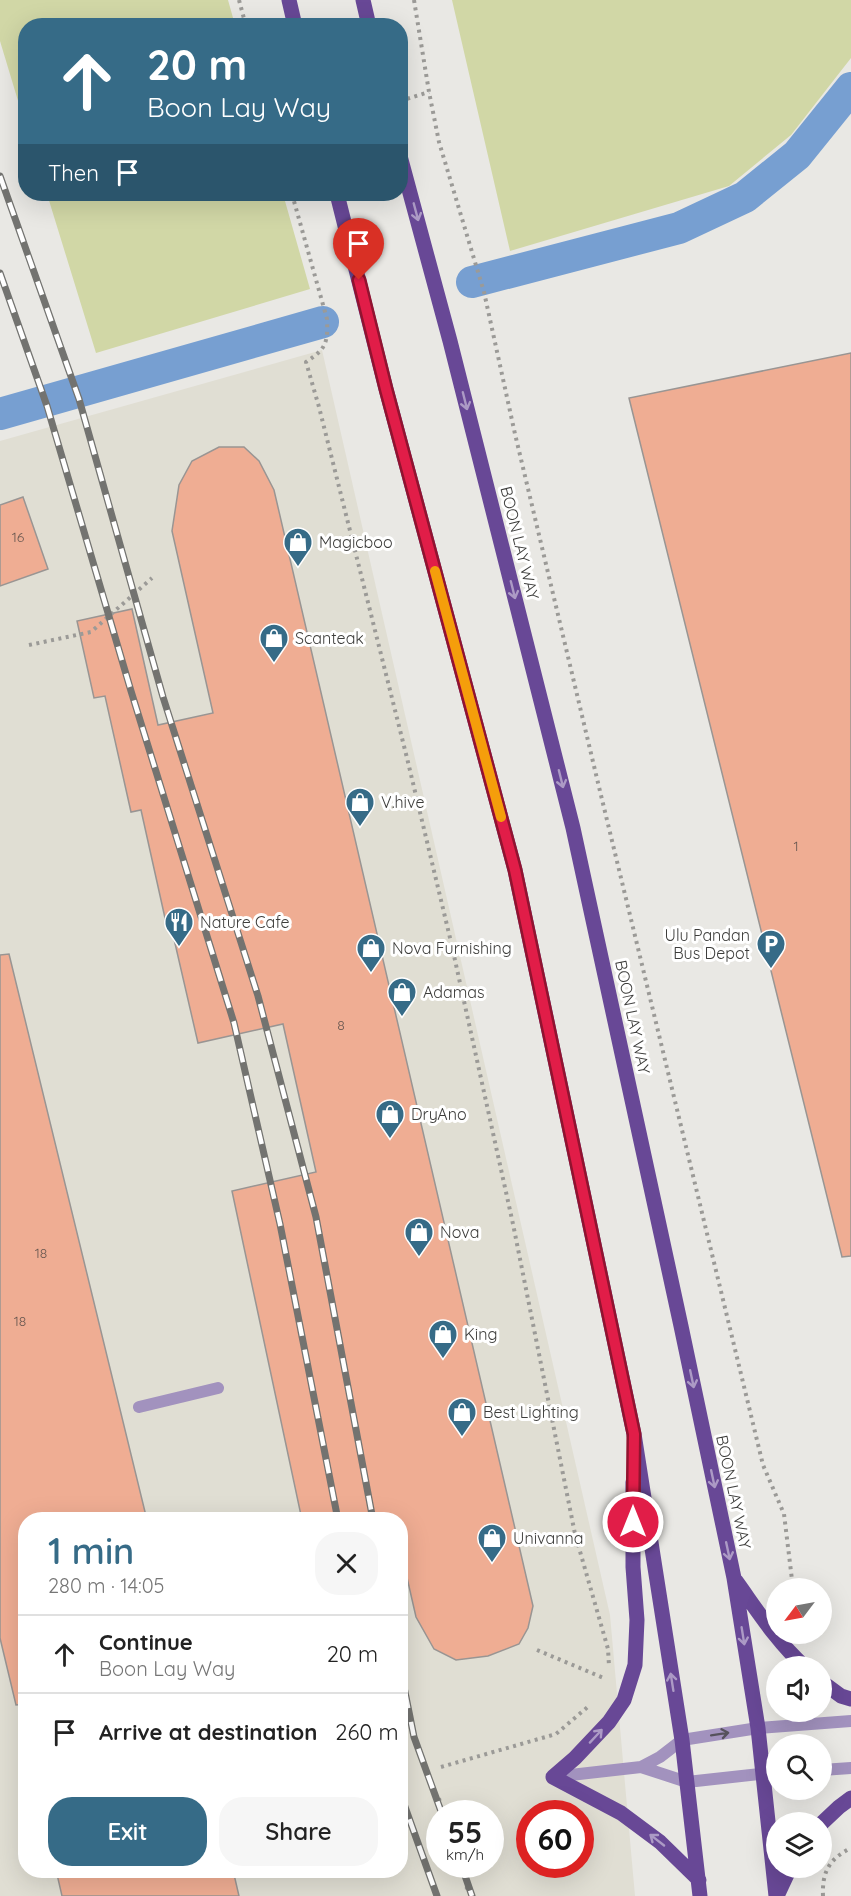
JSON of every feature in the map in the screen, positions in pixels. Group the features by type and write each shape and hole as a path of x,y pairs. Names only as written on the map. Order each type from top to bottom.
{"main road":[{"path":"289,0 293,18"},
{"path":"363,2 367,18"},
{"name":"BOON LAY WAY","path":"408,186 450,341 573,828 734,1578 758,1728 761,1773 776,1896"},
{"path":"339,201 386,389 515,870 634,1434 682,1740 700,1896"},
{"path":"634,1434 635,1665 624,1700 609,1722 575,1758 553,1777 621,1813 660,1842 699,1880"},
{"path":"734,1578 792,1656"},
{"path":"832,1689 841,1696 851,1699"},
{"path":"832,1812 851,1798"},
{"path":"776,1896 785,1878"}],"street":[{"path":"140,1407 218,1388"},
{"path":"553,1777 641,1767 660,1757 682,1740 758,1728 851,1720"},
{"path":"641,1767 687,1782 766,1773"},
{"path":"832,1769 851,1768"}],"path":[{"path":"239,0 244,18"},
{"path":"414,0 439,142 484,292 515,434 763,1465 784,1514 792,1578"},
{"path":"408,99 429,92"},
{"path":"294,201 327,319 328,339 316,356 306,362 328,441 451,942 513,1224 575,1534 608,1649 610,1681 604,1688"},
{"path":"29,645 91,632 152,578"},
{"path":"537,1650 610,1681"},
{"path":"441,1767 556,1734 593,1702"},
{"path":"823,1896 822,1879 835,1857 851,1848"},
{"path":"466,1878 467,1893"}],"shaded area":[{"path":"322,350 610,1615 635,1896 0,1896 0,441"}],"green space":[{"path":"0,0 228,0 233,18 18,18 18,101 0,41"},
{"path":"452,0 851,0 851,58 791,135 729,186 510,251"},
{"path":"49,201 285,201 310,289 96,353"}],"building":[{"path":"851,353 851,1256 842,1257 629,398"},
{"path":"219,447 244,447 259,461 274,490 533,1606 528,1628 519,1644 488,1656 456,1660 434,1649 416,1617 408,1582 408,1512 300,1512 232,1191 316,1172 283,1024 198,1043 171,926 167,927 141,810 131,812 105,696 94,698 77,621 132,609 158,725 213,713 172,531 179,485 192,461"},
{"path":"23,497 48,569 0,586 0,505"},
{"path":"9,954 145,1512 18,1512 18,1705 16,1705 0,1638 0,955"},
{"path":"58,1878 235,1878 239,1896 62,1896"}],"waterway":[{"path":"472,282 679,228 745,197 797,155 851,88"},
{"path":"0,414 323,322"}],"railway":[{"path":"0,176 79,399 163,697 258,996 316,1217 371,1512"},
{"path":"0,273 47,406 131,691 234,1023 280,1224 336,1512"},
{"path":"408,1707 414,1737 437,1800"},
{"path":"408,1815 437,1896"},
{"path":"466,1878 472,1896"}],"slow traffic":[{"path":"435,571 501,817"}],"place":[{"name":"Magicboo","path":"298,568"},
{"name":"Scanteak","path":"274,664"},
{"name":"V.hive","path":"360,828"},
{"name":"Nature Cafe","path":"179,948"},
{"name":"Ulu Pandan Bus Depot","path":"771,970"},
{"name":"Nova Furnishing","path":"371,974"},
{"name":"Adamas","path":"402,1018"},
{"name":"DryAno","path":"390,1140"},
{"name":"Nova","path":"419,1258"},
{"name":"King","path":"443,1360"},
{"name":"Best Lighting","path":"462,1438"},
{"name":"Univanna","path":"492,1564"}],"route":[{"path":"359,280 515,870 634,1434 633,1522"}]}
